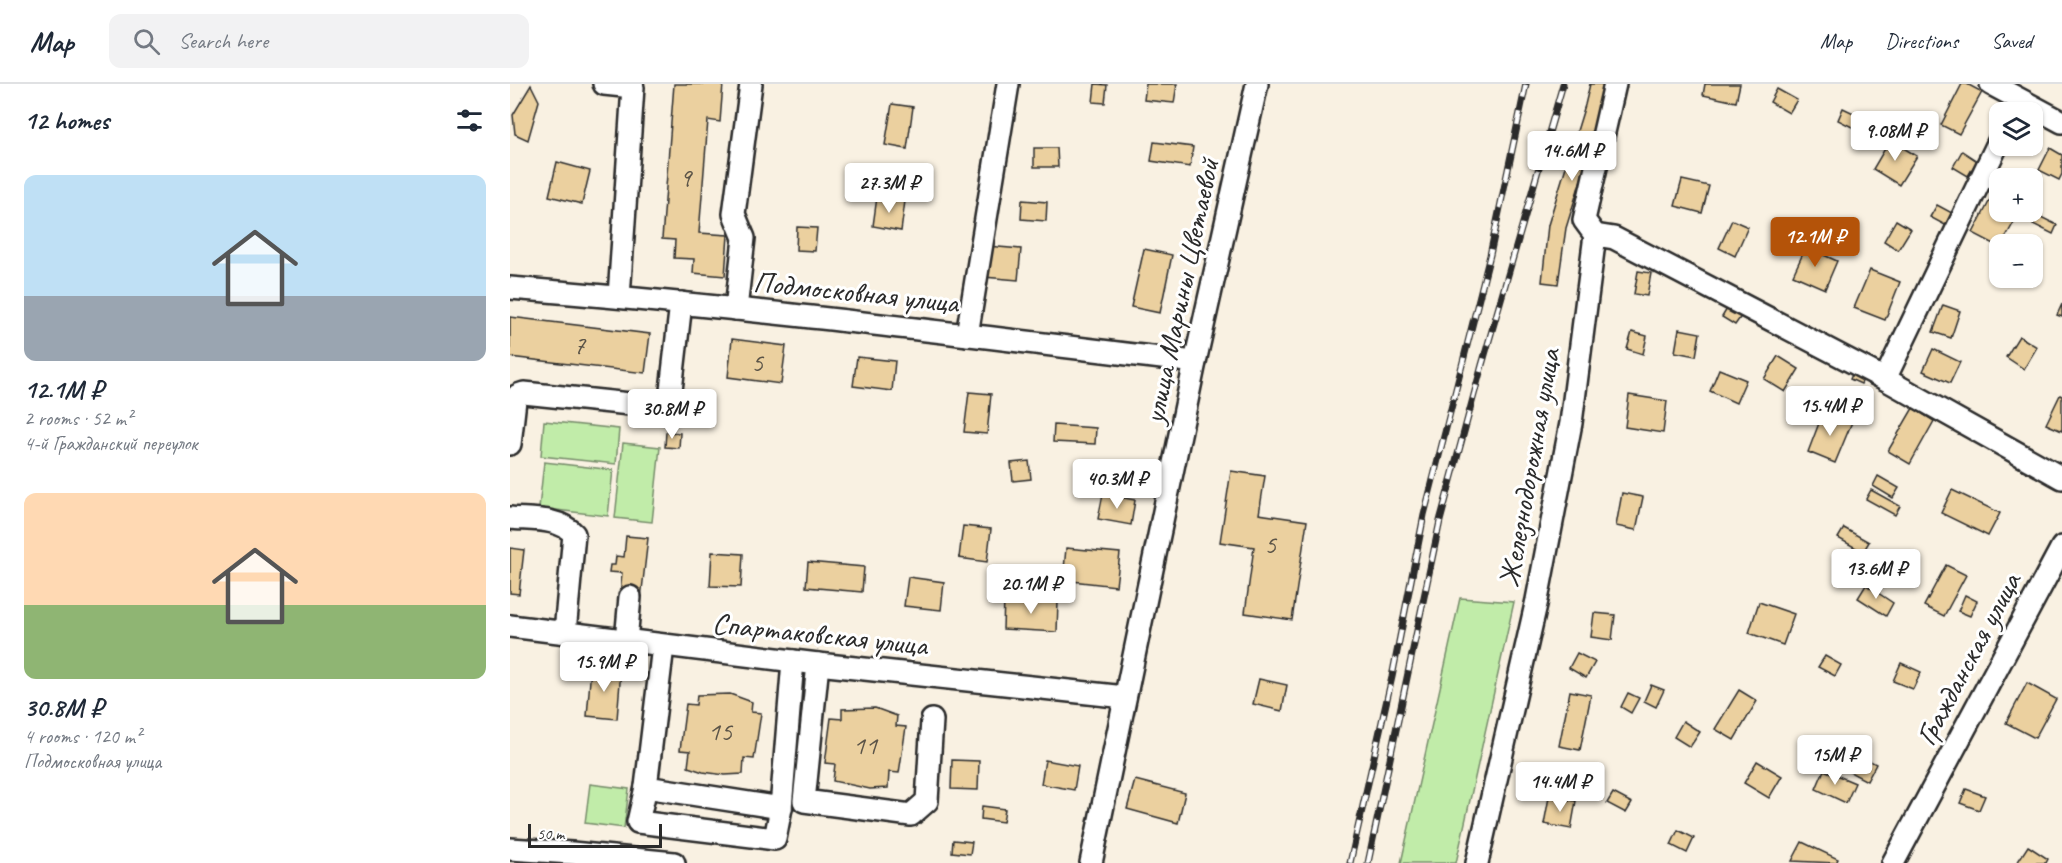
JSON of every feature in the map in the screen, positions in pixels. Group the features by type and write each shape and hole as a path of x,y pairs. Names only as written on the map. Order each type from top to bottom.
{"street":[{"path":"604,84 634,86 619,297"},
{"path":"736,309 744,238 734,214 751,84"},
{"path":"968,335 1008,84"},
{"name":"улица Марины Цветаевой","path":"1091,863 1195,362 1257,84"},
{"name":"Железнодорожная улица","path":"1477,863 1537,600 1570,423 1595,235 1584,220 1615,84"},
{"path":"1991,84 2062,122"},
{"path":"1885,379 1992,156"},
{"path":"1595,235 1614,238 1885,379 2062,478"},
{"name":"Подмосковная улица","path":"510,288 681,303 1195,362"},
{"path":"510,444 515,400 518,395 524,393 659,407 666,405 669,399 681,303"},
{"path":"510,518 556,522 567,527 574,534 565,632"},
{"name":"Гражданская улица","path":"1893,863 2062,547"},
{"path":"626,641 630,597"},
{"name":"Спартаковская улица","path":"510,626 818,664 1125,697"},
{"path":"663,646 646,787 638,822 775,839 781,808 793,661"},
{"path":"818,664 804,801 911,815 927,801 932,720"},
{"path":"646,787 781,808"},
{"path":"704,830 710,797"},
{"path":"510,849 674,863"}],"green space":[{"path":"544,421 619,429 616,464 541,456"},
{"path":"623,443 660,447 652,522 615,518"},
{"path":"544,462 613,470 608,516 539,508"},
{"path":"1460,598 1514,602 1456,863 1401,863"},
{"path":"590,784 629,789 624,828 585,823"}],"building":[{"path":"674,84 723,84 720,122 708,120 699,233 728,235 725,276 693,273 694,259 674,258 675,240 662,239"},
{"path":"1095,84 1107,85 1105,103 1093,102"},
{"path":"1146,84 1177,84 1174,103 1144,100"},
{"path":"1590,84 1608,84 1602,112 1566,228 1558,284 1542,282 1548,225"},
{"path":"1705,84 1740,84 1736,102 1703,95"},
{"path":"1962,84 1967,84 1982,92 1959,134 1941,125"},
{"path":"531,85 539,101 528,140 515,134 513,115"},
{"path":"1777,89 1797,100 1789,113 1770,102"},
{"path":"892,104 913,107 907,149 885,145"},
{"path":"1843,108 1860,116 1854,128 1838,120"},
{"path":"1890,140 1917,156 1899,185 1873,169"},
{"path":"1154,142 1193,147 1190,167 1151,161"},
{"path":"1034,148 1057,148 1058,167 1034,167"},
{"path":"2050,148 2062,155 2062,174 2059,180 2040,168"},
{"path":"1962,151 1977,161 1968,176 1953,167"},
{"path":"557,162 590,171 582,204 549,196"},
{"path":"1682,180 1709,186 1702,213 1675,206"},
{"path":"877,197 905,201 901,231 873,226"},
{"path":"1022,200 1047,202 1046,221 1021,219"},
{"path":"1989,202 1989,222 2014,222 2007,234 1989,234 1989,241 1973,233"},
{"path":"1937,205 1952,213 1945,225 1930,217"},
{"path":"2043,218 2057,225 2053,234 2033,224 2043,222"},
{"path":"1732,220 1748,227 1735,256 1719,248"},
{"path":"1896,220 1911,229 1898,250 1884,241"},
{"path":"797,227 817,228 815,251 796,250"},
{"path":"987,246 1021,249 1018,280 984,277"},
{"path":"1806,247 1837,261 1825,289 1793,275"},
{"path":"1144,249 1172,255 1160,313 1131,307"},
{"path":"1870,270 1900,282 1885,320 1854,308"},
{"path":"1638,271 1651,273 1647,296 1634,294"},
{"path":"2062,304 2062,317 2057,315"},
{"path":"1943,305 1960,311 1951,338 1933,332"},
{"path":"1728,307 1742,315 1735,325 1722,317"},
{"path":"510,317 650,334 645,373 510,357"},
{"path":"1679,329 1700,333 1696,356 1675,352"},
{"path":"1632,332 1647,336 1643,354 1627,349"},
{"path":"2019,336 2037,347 2024,369 2006,357"},
{"path":"732,339 786,346 781,384 728,377"},
{"path":"1933,349 1960,362 1950,383 1923,371"},
{"path":"1778,356 1799,369 1785,392 1764,379"},
{"path":"857,357 895,361 892,391 853,386"},
{"path":"1719,369 1746,380 1736,403 1710,391"},
{"path":"1853,372 1864,377 1861,384 1850,379"},
{"path":"969,392 991,394 987,434 964,432"},
{"path":"1629,395 1667,401 1663,433 1625,427"},
{"path":"2060,395 2062,396 2062,431 2046,424"},
{"path":"1913,408 1934,421 1910,464 1888,451"},
{"path":"1824,410 1852,422 1835,463 1808,452"},
{"path":"1054,425 1096,428 1095,444 1053,442"},
{"path":"666,432 680,433 679,448 665,447"},
{"path":"1029,461 1031,479 1013,481 1011,463"},
{"path":"1231,471 1265,476 1259,514 1307,521 1292,620 1245,613 1254,547 1220,542"},
{"path":"1878,476 1899,488 1893,498 1873,486"},
{"path":"1871,490 1900,506 1895,515 1866,499"},
{"path":"1952,490 2000,513 1988,536 1941,513"},
{"path":"1622,493 1643,497 1636,530 1616,526"},
{"path":"1103,494 1135,500 1131,525 1098,519"},
{"path":"963,526 991,529 987,562 959,558"},
{"path":"1844,528 1869,542 1863,552 1838,538"},
{"path":"626,536 648,538 641,599 620,596 622,573 609,572 610,565 615,565 616,556 624,557"},
{"path":"510,548 524,550 519,594 510,593"},
{"path":"1066,548 1120,553 1116,586 1063,580"},
{"path":"712,552 743,554 741,587 710,586"},
{"path":"808,562 864,567 862,592 806,587"},
{"path":"1946,565 1966,575 1944,616 1924,606"},
{"path":"908,577 944,582 941,610 904,606"},
{"path":"1866,585 1893,603 1886,616 1858,598"},
{"path":"1965,595 1977,601 1970,616 1958,611"},
{"path":"1004,599 1058,601 1057,632 1003,629"},
{"path":"1759,602 1794,614 1783,645 1749,633"},
{"path":"1594,613 1615,615 1612,640 1591,637"},
{"path":"1577,653 1595,662 1586,678 1569,668"},
{"path":"1825,656 1841,665 1835,676 1818,667"},
{"path":"1901,663 1921,672 1913,689 1893,681"},
{"path":"591,668 621,670 617,719 587,716"},
{"path":"1259,679 1287,685 1282,711 1253,704"},
{"path":"2027,683 2056,699 2035,738 2006,723"},
{"path":"1651,685 1664,690 1656,707 1644,701"},
{"path":"1739,690 1757,701 1734,740 1715,729"},
{"path":"1570,691 1591,695 1580,750 1559,746"},
{"path":"1628,693 1639,698 1631,713 1621,707"},
{"path":"730,694 752,702 751,712 761,713 754,759 744,758 743,774 725,775 688,767 690,751 680,750 686,704 696,705 697,695"},
{"path":"875,708 897,716 896,726 906,727 899,773 889,772 888,788 870,789 833,781 835,764 825,763 831,718 842,719 842,709"},
{"path":"1683,721 1700,732 1690,747 1674,737"},
{"path":"1857,754 1876,764 1867,781 1848,771"},
{"path":"952,760 979,761 978,790 951,789"},
{"path":"1045,760 1078,766 1074,790 1041,784"},
{"path":"1757,761 1782,776 1769,798 1744,783"},
{"path":"1824,770 1855,783 1846,803 1816,789"},
{"path":"1135,780 1185,793 1178,823 1127,809"},
{"path":"1966,789 1985,796 1979,810 1960,803"},
{"path":"1613,793 1632,803 1626,813 1607,803"},
{"path":"1549,797 1576,801 1571,829 1544,824"},
{"path":"982,806 1005,809 1003,822 981,819"},
{"path":"1678,830 1694,838 1687,853 1671,845"},
{"path":"953,840 972,842 970,854 952,852"},
{"path":"1802,842 1838,859 1836,863 1792,861"},
{"path":"2028,846 2048,859 2046,863 2017,863"}],"railway":[{"path":"1350,863 1392,677 1424,515 1490,255 1526,84"},
{"path":"1368,863 1440,521 1482,365 1563,84"}]}
